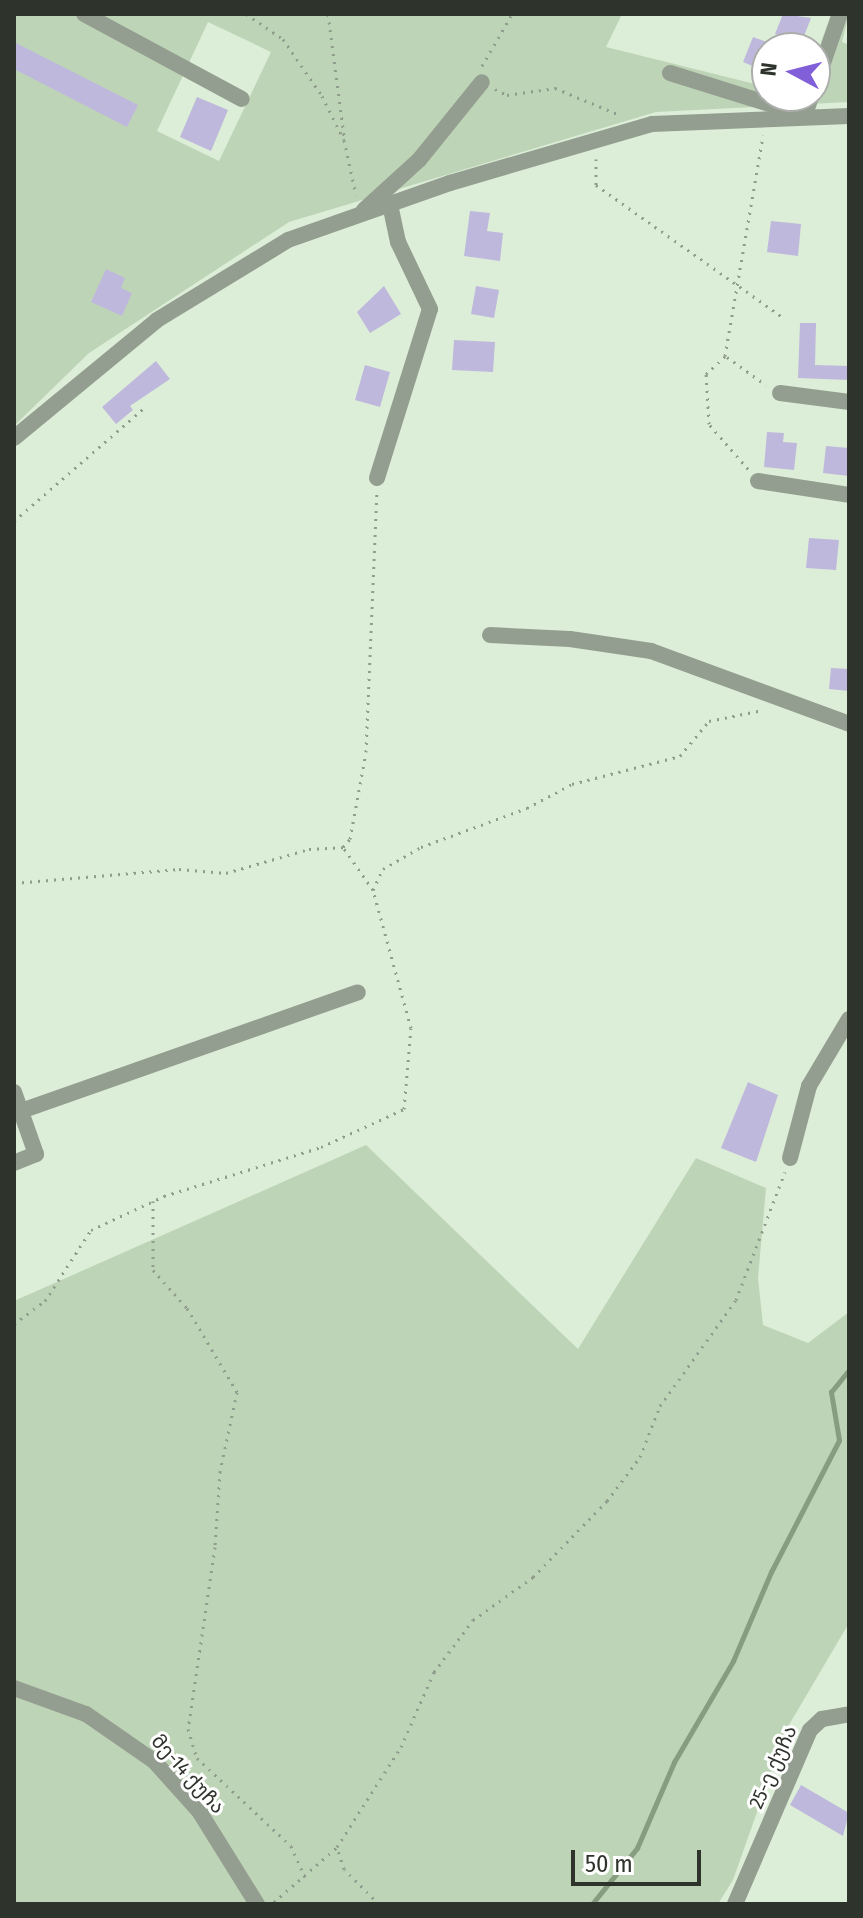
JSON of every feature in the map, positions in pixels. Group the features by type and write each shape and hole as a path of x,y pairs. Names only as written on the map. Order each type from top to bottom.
{"street":[{"path":"84,14 242,99"},
{"path":"831,40 840,14"},
{"path":"670,73 805,115"},
{"path":"360,215 419,160 482,82"},
{"path":"14,438 157,320 288,240 390,204 640,128 767,117 849,116"},
{"path":"377,478 430,309 398,242 390,204"},
{"path":"780,393 849,402"},
{"path":"758,481 849,495"},
{"path":"490,635 570,639 651,651 849,724"},
{"path":"21,1111 358,992"},
{"path":"790,1158 809,1086 849,1019"},
{"path":"14,1092 36,1154 14,1163"},
{"name":"მე-14 ქუჩა","path":"14,1688 86,1714 154,1761 199,1811 257,1904"},
{"name":"25-ე ქუჩა","path":"735,1904 810,1730 822,1719 849,1714"}],"path":[{"path":"246,14 283,39 344,140"},
{"path":"328,14 344,140 360,215"},
{"path":"512,14 482,65 482,82 507,95 555,88 575,93 640,128"},
{"path":"758,481 709,424 706,374 725,356 767,117"},
{"path":"597,140 596,185 736,281 784,318"},
{"path":"725,356 780,393"},
{"path":"14,521 143,409"},
{"path":"14,883 179,869 226,873 309,849 343,847 350,839 366,752 377,478"},
{"path":"373,890 383,869 421,847 527,808 572,784 680,756 709,721 744,711 775,710"},
{"path":"14,1324 45,1301 91,1230 153,1201 321,1147 404,1109 411,1028 373,890 343,847"},
{"path":"276,1900 305,1878 337,1847 401,1747 434,1672 473,1620 552,1559 607,1501 640,1457 660,1406 736,1300 790,1158"},
{"path":"153,1201 153,1270 187,1308 237,1392 220,1471 215,1547 188,1729 197,1758 282,1835 305,1878"},
{"path":"337,1847 344,1869 379,1904"}],"green space":[{"path":"14,14 622,14 606,47 751,83 751,107 656,112 289,222 89,353 14,426","holes":["208,22 271,52 219,161 157,131"]},
{"path":"831,14 849,14 842,42 849,45 849,102 831,103 831,32 825,32"},
{"path":"366,1145 578,1349 696,1158 766,1188 758,1278 763,1325 808,1343 849,1312 849,1623 786,1730 733,1880 718,1904 14,1904 14,1301"}],"building":[{"path":"783,14 811,18 806,32 776,32"},
{"path":"14,42 138,105 127,127 14,69"},
{"path":"751,42 751,65 743,62"},
{"path":"197,97 228,110 211,151 180,137"},
{"path":"470,211 490,213 487,231 503,233 500,261 464,256"},
{"path":"771,221 801,224 798,256 767,252"},
{"path":"106,269 125,278 121,288 132,293 122,316 91,302"},
{"path":"384,286 401,314 370,333 357,312"},
{"path":"476,286 499,290 494,318 471,314"},
{"path":"800,323 816,323 815,365 849,366 849,380 798,378"},
{"path":"454,340 495,342 493,372 452,370"},
{"path":"156,361 170,379 130,406 133,410 116,424 102,407"},
{"path":"365,365 390,372 380,407 355,400"},
{"path":"767,432 784,433 783,442 797,443 794,470 764,467"},
{"path":"826,446 849,448 849,476 823,473"},
{"path":"809,538 839,540 836,570 806,568"},
{"path":"831,668 849,669 849,691 829,689"},
{"path":"748,1082 778,1095 756,1162 721,1148"},
{"path":"801,1785 849,1813 843,1836 790,1805"}],"waterway":[{"path":"592,1904 637,1848 674,1762 733,1661 771,1572 839,1440 831,1392 849,1370"}]}
